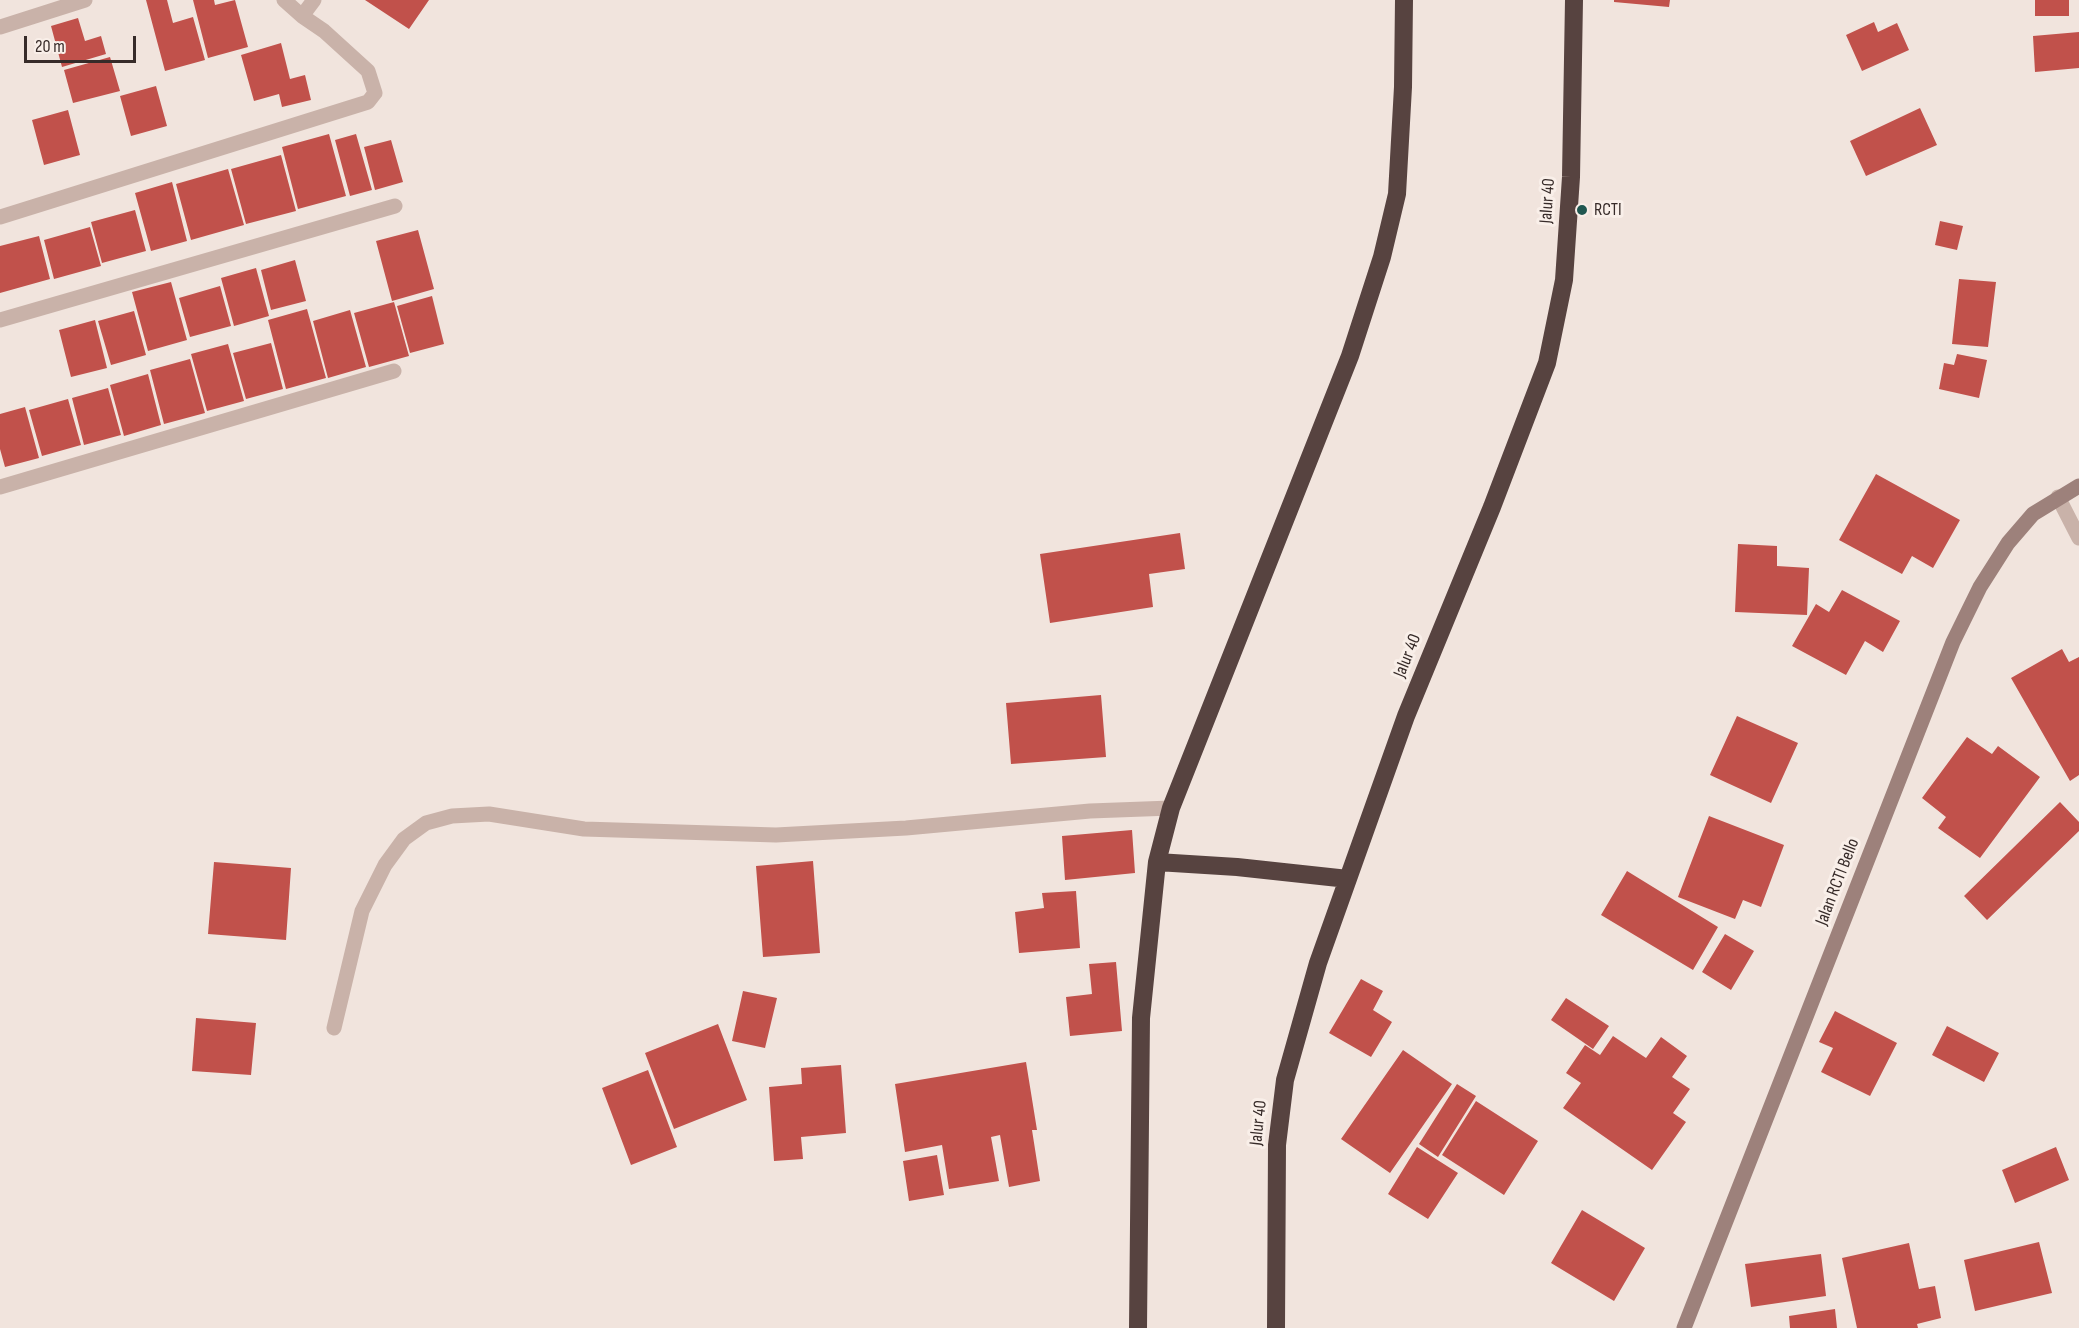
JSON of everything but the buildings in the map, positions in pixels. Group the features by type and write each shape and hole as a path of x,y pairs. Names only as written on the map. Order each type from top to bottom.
{"highway":[{"path":"1138,1328 1141,1018 1157,862 1171,808 1350,357 1382,257 1397,194 1403,87 1404,0"},
{"name":"Jalur 40","path":"1276,1328 1277,1145 1285,1080 1318,963 1406,716 1492,507 1547,363 1564,280 1571,177 1574,0"},
{"path":"1157,862 1237,867 1348,879"}],"street":[{"path":"0,27 86,0"},
{"path":"0,217 368,102 375,93 368,71 324,31 284,0"},
{"path":"302,16 314,0"},
{"path":"0,320 395,206"},
{"path":"0,487 394,371"},
{"name":"Jalan RCTI Bello","path":"1684,1328 1953,642 1980,587 2008,543 2033,514 2079,486"},
{"path":"2058,497 2079,538"},
{"path":"334,1028 362,911 385,865 405,839 426,823 452,816 489,814 584,829 776,835 906,828 1090,811 1171,808"}],"place":[{"name":"RCTI","path":"1582,210"}]}
